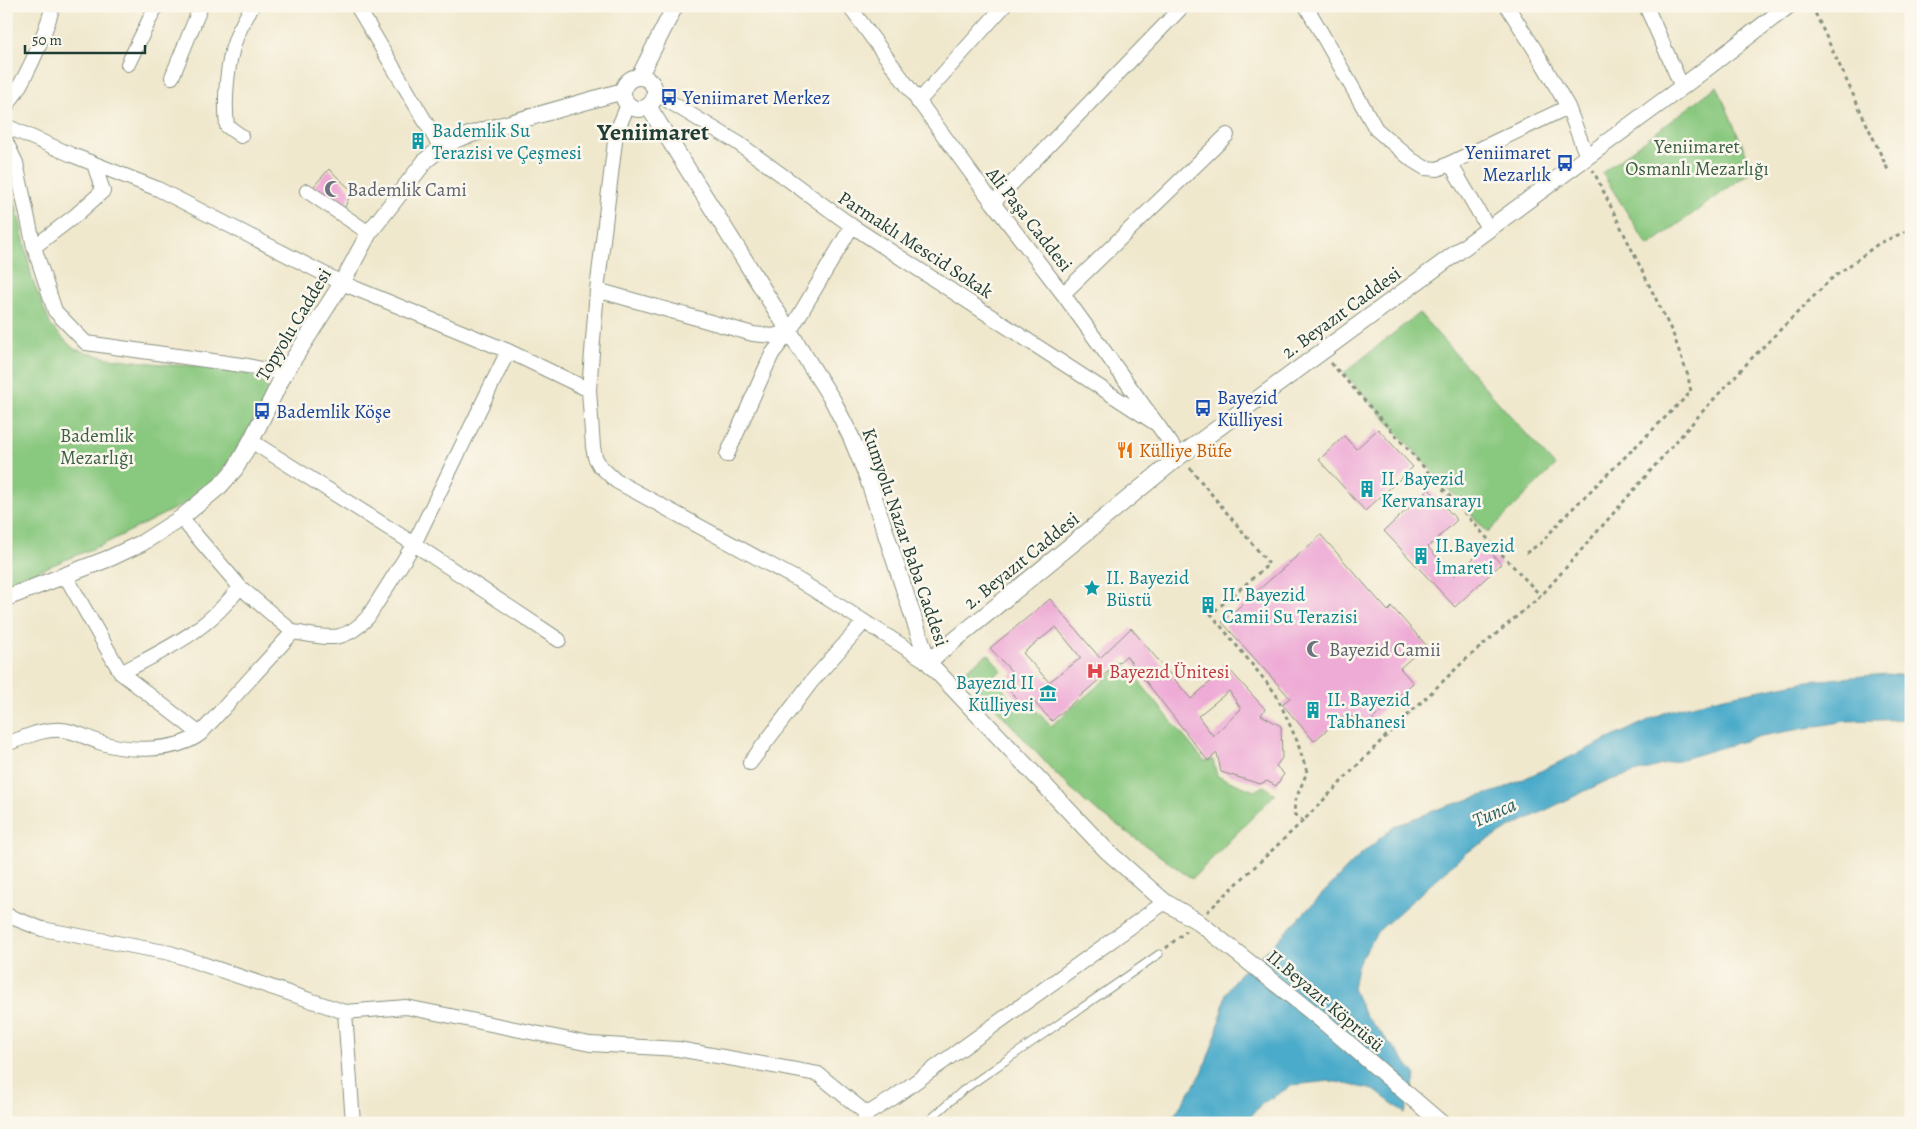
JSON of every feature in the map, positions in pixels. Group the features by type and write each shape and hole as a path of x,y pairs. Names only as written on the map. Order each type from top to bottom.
{"street":[{"path":"6,107 24,82 46,30 53,6"},
{"path":"128,64 156,6"},
{"path":"172,77 202,6"},
{"path":"241,136 227,126 225,110 226,90 236,38 252,6"},
{"path":"357,6 441,148"},
{"path":"639,77 675,6"},
{"name":"Ali Paşa Caddesi","path":"849,6 993,203 1064,294 1180,456"},
{"path":"918,102 1004,6"},
{"path":"993,203 1183,6"},
{"path":"1306,6 1376,130 1412,160 1425,168 1438,169 1568,106"},
{"path":"1507,6 1568,106 1587,157"},
{"path":"1646,6 1682,87"},
{"name":"2. Beyazıt Caddesi","path":"928,662 1180,456 1682,87 1788,6"},
{"path":"625,98 637,109 652,100 652,84 639,77 630,79 625,98 616,133 597,290 590,390 595,457 607,474 616,481 800,581 928,662"},
{"name":"Topyolu Caddesi","path":"6,598 110,558 142,543 181,518 220,486 235,469 284,374 342,283 369,233 426,160 441,148 478,132 625,98"},
{"name":"Parmaklı Mescid Sokak","path":"652,100 738,143 852,226 1158,425"},
{"name":"Kumyolu Nazar Baba Caddesi","path":"652,100 833,401 851,437 867,476 928,662 1102,845 1165,902 1198,921"},
{"path":"6,126 158,189 342,283 508,351 590,390"},
{"path":"1064,294 1227,135"},
{"path":"6,142 16,163 34,246 55,311 86,343 248,366 284,374"},
{"path":"1450,163 1488,228"},
{"path":"34,246 76,215 103,191 94,164"},
{"path":"307,192 369,233"},
{"path":"727,455 772,354 790,331 852,226"},
{"path":"597,290 753,334 773,336 790,331"},
{"path":"181,518 240,587 293,632 330,637 341,636 351,632 368,616 414,544 508,351"},
{"path":"251,441 414,544 559,640"},
{"path":"65,575 121,673 200,734"},
{"path":"121,673 200,628 222,609 240,587"},
{"path":"750,763 812,681 864,622"},
{"path":"6,744 44,731 61,729 72,731 98,742 124,748 170,746 193,740 293,632"},
{"path":"6,915 42,928 170,953 345,1012 406,1007 590,1044 678,1049 818,1074 865,1119 1165,902"},
{"name":"II.Beyazıt Köprüsü","path":"1198,921 1318,1017 1441,1123"},
{"path":"345,1012 354,1123"}],"lane":[{"path":"926,1123 962,1091 1159,954"}],"path":[{"path":"1812,6 1888,170"},
{"path":"1526,554 1542,543 1565,516 1691,392 1688,376 1674,334 1587,157"},
{"path":"1159,954 1198,921 1303,821 1382,740 1464,661 1541,596 1702,412 1751,359 1830,280 1878,244 1911,228"},
{"path":"1321,352 1541,596"},
{"path":"1180,456 1269,564 1212,614 1276,694 1297,741 1307,772 1295,801 1294,814 1303,821"}],"green space":[{"name":"Yeniimaret Osmanlı Mezarlığı","path":"1717,86 1753,170 1648,246 1602,173"},
{"name":"Bademlik Mezarlığı","path":"6,171 19,217 32,279 51,326 74,349 109,358 170,365 210,366 255,376 270,390 232,458 202,495 104,544 6,584"},
{"path":"1419,313 1555,466 1488,533 1344,373"},
{"path":"988,654 1002,670 995,675 1015,709 1028,702 1051,726 1124,663 1204,761 1213,760 1217,776 1254,791 1264,786 1275,794 1192,879 1085,802 1054,772 963,672"}],"water":[{"name":"Tunca","path":"1886,674 1911,676 1911,719 1846,721 1761,736 1604,782 1513,826 1467,852 1377,932 1357,966 1353,989 1365,1015 1416,1075 1405,1113 1374,1090 1331,1081 1293,1085 1261,1104 1246,1123 1169,1123 1202,1073 1216,1035 1226,993 1239,974 1275,943 1360,855 1395,826 1441,808 1500,790 1668,711 1724,697 1808,681"}],"building":[{"name":"Bademlik Cami","path":"329,169 352,191 344,209 313,187"},
{"name":"II. Bayezid Kervansarayı","path":"1378,429 1413,467 1365,511 1319,460 1344,436 1356,449"},
{"name":"II.Bayezid İmareti","path":"1429,489 1457,520 1428,547 1454,576 1486,547 1501,564 1455,607 1384,531"},
{"name":"Bayezid Camii","path":"1321,535 1388,611 1392,607 1426,645 1400,668 1413,683 1364,727 1356,718 1344,715 1314,741 1282,704 1290,698 1222,622"},
{"name":"Bayezıd II Külliyesi","path":"1050,599 1100,658 1131,628 1191,699 1227,667 1265,709 1261,715 1281,726 1282,758 1276,766 1284,774 1276,786 1267,781 1260,784 1221,772 1217,753 1208,761 1126,656 1052,721 1032,700 1020,703 1003,683 1013,673 990,648","holes":["1056,627 1081,658 1049,682 1023,653","1229,691 1241,709 1213,736 1198,716"]}],"place":[{"name":"Yeniimaret Merkez","path":"669,97"},
{"name":"Bademlik Su Terazisi ve Çeşmesi","path":"418,141"},
{"name":"Yeniimaret Mezarlık","path":"1565,163"},
{"name":"Bademlik Cami","path":"333,189"},
{"name":"Bayezid Külliyesi","path":"1203,408"},
{"name":"Bademlik Köşe","path":"262,411"},
{"name":"Külliye Büfe","path":"1125,450"},
{"name":"II. Bayezid Kervansarayı","path":"1367,489"},
{"name":"II.Bayezid İmareti","path":"1421,556"},
{"name":"II. Bayezid Büstü","path":"1092,588"},
{"name":"II. Bayezid Camii Su Terazisi","path":"1208,605"},
{"name":"Bayezid Camii","path":"1315,649"},
{"name":"Bayezıd Ünitesi","path":"1095,671"},
{"name":"Bayezıd II Külliyesi","path":"1048,693"},
{"name":"II. Bayezid Tabhanesi","path":"1313,710"}],"district":[{"name":"Yeniimaret","path":"653,132"}]}
